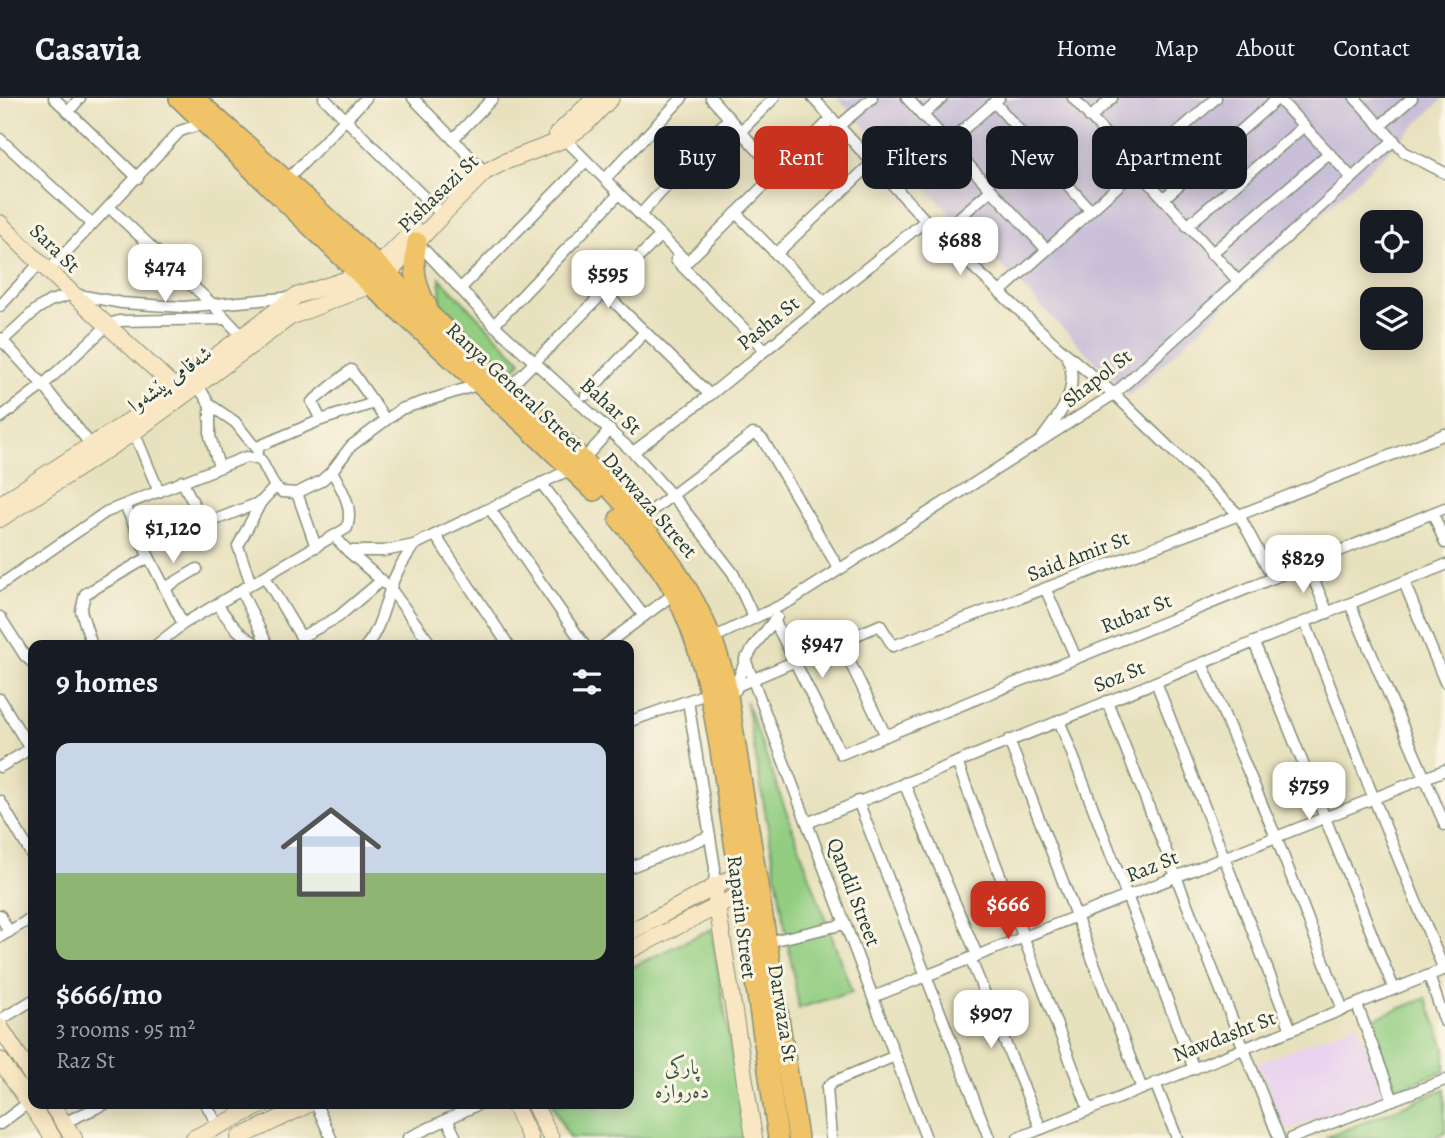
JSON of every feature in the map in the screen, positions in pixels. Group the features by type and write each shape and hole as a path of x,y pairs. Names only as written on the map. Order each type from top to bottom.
{"highway":[{"name":"Ranya General Street","path":"179,98 365,280 480,384 576,465 665,575 692,631 709,693 742,894"},
{"name":"Darwaza Street","path":"194,98 287,180 508,389 576,465 638,521 680,575 713,638 723,669 733,717 798,1138"},
{"path":"417,242 414,264 418,285 437,322"},
{"name":"Darwaza St","path":"742,894 778,1138"}],"main road":[{"name":"Pishasazi St","path":"562,137 595,98"},
{"name":"Pishasazi St","path":"365,280 383,270 417,242 489,159 516,147 562,137 585,125 611,98"},
{"name":"Pishasazi St","path":"383,270 464,177 483,169"},
{"name":"Sara St","path":"0,223 39,264 109,324 174,387"},
{"name":"شەقامی پێشەوا","path":"0,504 91,446 131,426 174,387 296,296 365,280"},
{"name":"شەقامی پێشەوا","path":"0,519 290,317 365,280"},
{"path":"634,930 739,874"},
{"name":"Raparin Street","path":"714,886 754,1138"},
{"path":"634,948 742,894"},
{"path":"0,1027 28,1070"},
{"path":"0,1060 28,1103"},
{"path":"32,1109 53,1138"},
{"path":"54,1109 74,1138"},
{"path":"194,1138 254,1109"},
{"path":"248,1136 299,1109"},
{"path":"516,1109 530,1138"},
{"path":"536,1109 551,1138"}],"street":[{"path":"54,98 138,178"},
{"path":"68,112 80,98"},
{"path":"324,98 436,209"},
{"path":"287,180 366,98"},
{"path":"412,98 483,169"},
{"path":"453,139 493,98"},
{"path":"605,179 682,98"},
{"path":"711,98 754,146"},
{"path":"741,131 774,98"},
{"path":"813,98 862,152"},
{"path":"830,126 872,98"},
{"path":"907,98 932,126"},
{"path":"922,116 942,98"},
{"path":"1073,98 1097,126"},
{"path":"1090,118 1112,98"},
{"path":"1184,126 1216,98"},
{"path":"1163,199 1278,98 1352,178"},
{"path":"1355,98 1404,152 1445,173"},
{"path":"1380,126 1412,98"},
{"path":"967,126 996,100 1090,210"},
{"path":"640,215 729,118"},
{"path":"0,306 39,264 53,266 180,131 205,123"},
{"path":"1187,226 1303,127"},
{"path":"562,137 640,215 658,238 765,350"},
{"path":"0,138 93,223"},
{"name":"Shapol St","path":"790,601 1114,394 1394,140"},
{"path":"1211,254 1328,154"},
{"path":"460,289 586,161"},
{"path":"972,169 1046,249"},
{"path":"776,254 862,172"},
{"path":"658,238 687,262 760,189"},
{"path":"896,189 939,236 1056,345 1114,394 1239,515 1273,578"},
{"path":"1000,292 1114,189"},
{"path":"1154,189 1238,281"},
{"path":"939,236 991,190"},
{"path":"494,325 619,194"},
{"path":"109,207 242,336"},
{"path":"736,213 824,302"},
{"name":"Pasha St","path":"633,452 710,396 925,221"},
{"path":"508,389 658,238"},
{"name":"Bahar St","path":"417,242 494,325 633,452 733,573 754,618"},
{"path":"604,292 710,396"},
{"path":"91,446 43,385 1,341 37,309 50,301 73,294 140,305 183,307 296,296"},
{"path":"0,418 43,385 109,324 120,321 226,319"},
{"path":"586,394 645,332"},
{"path":"1026,452 1043,438 1071,390 1073,369 1056,345"},
{"path":"321,420 312,402 351,370 385,419"},
{"path":"197,384 210,405 236,422 257,447 275,487 282,492 298,494 332,471 351,446 408,405 480,384"},
{"path":"257,447 321,420 374,403"},
{"path":"210,405 210,436 219,467"},
{"path":"131,426 159,492"},
{"path":"348,551 384,551 414,545 576,465 610,430"},
{"path":"638,521 752,434 758,435 764,440 839,569"},
{"name":"Said Amir St","path":"737,686 880,625 892,646 1046,590 1445,434"},
{"path":"0,585 83,525 106,512 246,457 261,460"},
{"path":"163,640 183,624 347,528 351,517 350,507 332,471"},
{"path":"182,481 203,522 207,523 261,502"},
{"path":"541,483 644,615"},
{"path":"251,584 238,545 261,502 275,487"},
{"path":"298,494 316,547"},
{"path":"125,505 183,624"},
{"name":"Rubar St","path":"795,660 841,754 1445,508"},
{"path":"490,509 581,640"},
{"path":"1433,513 1445,543"},
{"path":"435,535 505,640"},
{"path":"334,536 386,584 428,640"},
{"path":"265,577 301,637 338,617 386,584 414,545"},
{"path":"90,640 80,611 85,594 149,557"},
{"path":"1307,564 1328,613"},
{"name":"Soz St","path":"807,822 1445,565"},
{"path":"165,589 197,569"},
{"path":"1404,582 1445,682"},
{"path":"371,640 376,634 386,584"},
{"path":"241,590 263,640"},
{"path":"1046,590 1076,658"},
{"path":"612,640 675,593"},
{"path":"713,638 790,601"},
{"path":"733,717 737,686 745,659 790,601"},
{"path":"217,604 241,634 249,640"},
{"path":"1350,604 1445,825"},
{"path":"0,617 28,659"},
{"path":"774,620 795,660"},
{"path":"1305,622 1444,970"},
{"path":"376,634 380,640"},
{"path":"840,642 886,736"},
{"path":"1254,642 1394,989"},
{"name":"Qandil Street","path":"745,659 926,1138"},
{"path":"1202,663 1276,837 1343,1010"},
{"path":"1156,682 1291,1030"},
{"path":"634,720 709,693"},
{"path":"0,699 28,745"},
{"name":"Raparin Street","path":"688,701 715,869 714,886"},
{"path":"1107,701 1279,1138"},
{"path":"1059,720 1194,1069"},
{"path":"23,736 28,732"},
{"path":"1009,740 1142,1089"},
{"path":"0,767 28,754"},
{"path":"957,762 1090,1110"},
{"name":"Raz St","path":"873,997 1445,770"},
{"path":"904,783 1041,1129"},
{"path":"0,801 28,849"},
{"path":"858,801 989,1138"},
{"path":"634,865 710,836"},
{"path":"0,915 5,934 28,920"},
{"path":"767,942 845,924"},
{"name":"Nawdasht St","path":"1023,1137 1444,970"},
{"path":"1429,976 1445,1021"},
{"path":"0,1020 28,1003"},
{"path":"1357,1005 1393,1100"},
{"path":"831,1138 827,1088 833,1082 895,1056"},
{"path":"1293,1138 1445,1080"},
{"path":"1154,1083 1177,1138"},
{"path":"0,1124 28,1103"},
{"path":"64,1123 94,1109"},
{"path":"209,1109 218,1126"},
{"path":"318,1109 331,1138"},
{"path":"408,1138 468,1109"},
{"path":"447,1119 456,1138"}],"shaded area":[{"path":"837,98 1441,98 1441,101 1129,396 926,189 972,189 972,126 864,126"},
{"path":"1358,1023 1383,1094 1285,1131 1258,1063"}],"green space":[{"path":"440,278 521,361 507,378 441,311"},
{"path":"746,701 852,992 799,1008"},
{"name":"پارکی دەروازە","path":"711,929 746,1138 569,1138 554,1109 634,1109 634,966"},
{"path":"1426,998 1445,1048 1445,1071 1396,1089 1370,1020"},
{"path":"1445,1089 1445,1133 1432,1138 1325,1138"}]}
